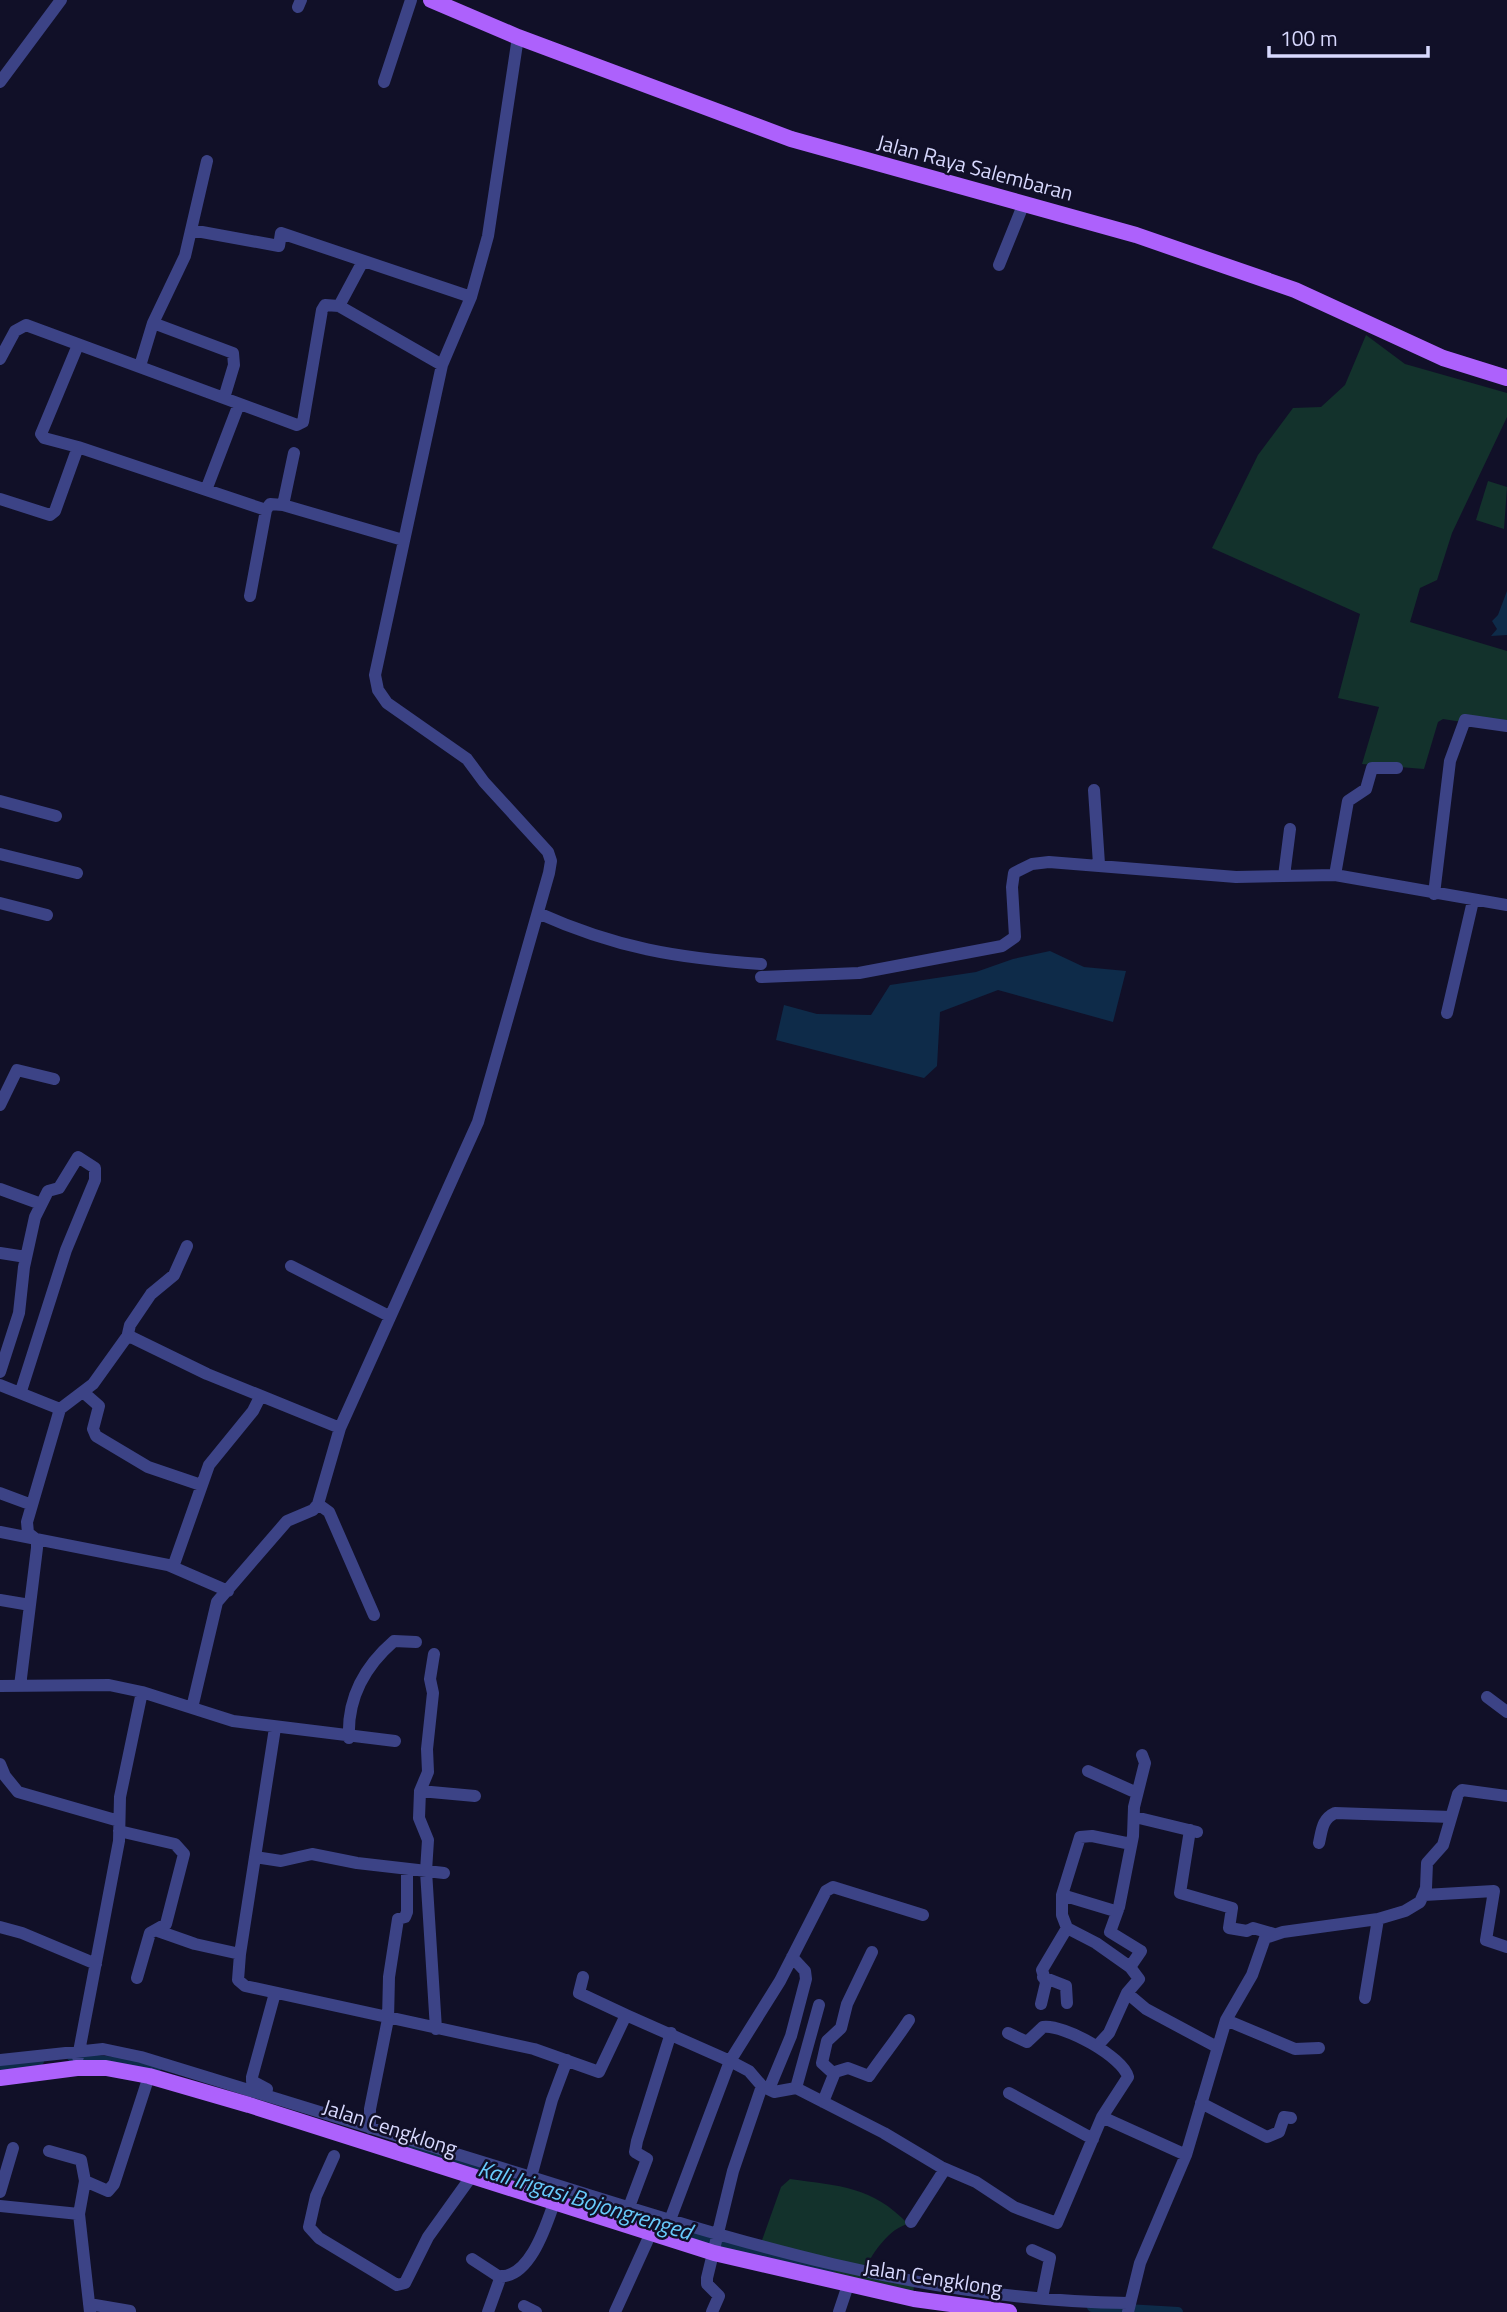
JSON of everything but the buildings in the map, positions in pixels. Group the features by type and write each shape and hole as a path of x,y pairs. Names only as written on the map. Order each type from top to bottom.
{"main road":[{"name":"Jalan Raya Salembaran","path":"431,0 518,37 791,139 1136,235 1295,290 1443,358 1507,378"},
{"name":"Jalan Cengklong","path":"0,2078 78,2059 360,2131 471,2176 529,2185 554,2203 661,2227 848,2285 916,2290 967,2298 986,2311 1009,2312"}],"street":[{"path":"0,82 61,0"},
{"path":"384,82 411,0"},
{"path":"192,1708 215,1606 287,1521 313,1510 318,1504 340,1428 478,1122 551,862 548,852 484,782 467,759 387,703 378,690 376,674 442,365 471,297 495,204 518,37"},
{"path":"140,366 153,323 185,256 207,161"},
{"path":"999,265 1024,203"},
{"path":"191,230 279,246 281,233 471,297"},
{"path":"339,306 362,262"},
{"path":"0,359 15,331 22,325 300,425 322,310 331,303 442,365"},
{"path":"153,323 233,353 234,365 224,398"},
{"path":"78,345 41,434 44,438 266,510"},
{"path":"206,490 239,404"},
{"path":"0,499 53,514 78,447"},
{"path":"283,505 294,453"},
{"path":"250,596 266,510 270,504 283,505 403,540"},
{"path":"1434,894 1450,761 1465,720 1507,726"},
{"path":"1335,876 1348,801 1366,789 1373,768 1397,768"},
{"path":"1094,790 1099,864"},
{"path":"1,803 56,816"},
{"path":"1284,876 1290,829"},
{"path":"0,854 77,873"},
{"path":"538,914 578,932 636,949 761,971 859,973 1002,946 1015,937 1012,887 1014,873 1032,864 1049,862 1236,877 1335,876 1507,905"},
{"path":"1447,1013 1473,901"},
{"path":"0,902 47,915"},
{"path":"2,1098 17,1070 54,1079"},
{"path":"0,1372 19,1312 26,1257 41,1204 48,1191 59,1188 76,1157 95,1168 95,1180 66,1250 20,1391"},
{"path":"0,1189 41,1204"},
{"path":"37,1540 26,1529 60,1409 93,1384 127,1338 130,1325 151,1294 174,1275 187,1246"},
{"path":"0,1253 26,1257"},
{"path":"291,1266 389,1316"},
{"path":"127,1338 143,1341 260,1396 340,1428"},
{"path":"0,1385 60,1409"},
{"path":"83,1392 99,1406 93,1429 96,1436 148,1467 201,1485"},
{"path":"173,1567 209,1465 253,1411 260,1396"},
{"path":"0,1493 32,1505"},
{"path":"318,1504 329,1512 374,1615"},
{"path":"0,1532 173,1567 228,1591"},
{"path":"20,1686 37,1540"},
{"path":"0,1600 30,1605"},
{"path":"349,1738 349,1710 361,1679 381,1652 394,1642 415,1642"},
{"path":"435,1654 430,1679 433,1693 427,1749 428,1772 420,1791 420,1825 428,1842 426,1871 436,2029"},
{"path":"0,1686 109,1685 142,1692 233,1721 349,1738 395,1741"},
{"path":"78,2059 119,1826 120,1797 142,1692"},
{"path":"1487,1697 1507,1712"},
{"path":"275,1728 240,1954 237,1977 240,1983 388,2019 534,2049 594,2071 602,2070 626,2015"},
{"path":"1130,1967 1141,1951 1110,1932 1119,1907 1131,1844 1137,1793 1144,1763 1142,1755"},
{"path":"0,1764 5,1776 18,1792 175,1844 183,1851 184,1862 166,1924 158,1931 150,1933 137,1978"},
{"path":"1088,1771 1137,1793"},
{"path":"967,2298 1128,2307 1140,2263 1186,2155 1226,2020 1252,1975 1265,1938 1274,1934 1378,1919 1413,1907 1424,1895 1427,1863 1443,1845 1462,1790 1507,1796"},
{"path":"420,1791 475,1796"},
{"path":"1319,1843 1323,1824 1327,1817 1335,1813 1451,1817"},
{"path":"1135,1817 1194,1831 1180,1893 1231,1908 1229,1927 1247,1930 1253,1928 1274,1934"},
{"path":"1098,2045 1118,2017 1127,1993 1139,1975 1096,1943 1068,1928 1062,1915 1062,1895 1080,1837 1092,1836 1131,1844"},
{"path":"255,1857 281,1861 312,1854 444,1873"},
{"path":"0,2060 78,2059 103,2049 141,2057 277,2098 360,2131 370,2109 388,2019 394,1936 398,1920 405,1917 407,1911 407,1869"},
{"path":"615,2312 661,2227 730,2061 830,1887 923,1915"},
{"path":"1424,1895 1494,1891 1486,1940 1507,1947"},
{"path":"1062,1895 1102,1908 1115,1910 1119,1907"},
{"path":"1365,1998 1378,1919"},
{"path":"0,1927 22,1933 96,1965"},
{"path":"1041,2004 1046,1983 1042,1970 1068,1928"},
{"path":"158,1931 195,1944 240,1954"},
{"path":"834,2074 821,2060 826,2046 841,2028 847,2004 872,1952"},
{"path":"712,2312 719,2296 706,2281 733,2171 766,2087 790,2036 806,1979 805,1971 792,1957"},
{"path":"583,1977 579,1994 730,2061 748,2071 774,2092 796,2088 884,2133 945,2169 976,2182 1014,2207 1057,2223 1102,2118 1128,2077 1124,2068 1098,2045 1048,2026 1043,2027 1030,2041 1008,2033"},
{"path":"1043,1977 1066,1986 1067,2003"},
{"path":"275,1993 252,2078 260,2086 275,2092 277,2098"},
{"path":"1127,1993 1146,2009 1217,2047"},
{"path":"796,2088 819,2006"},
{"path":"823,2102 834,2074 848,2068 869,2076 882,2055 895,2045 909,2020"},
{"path":"1226,2020 1295,2049 1319,2048"},
{"path":"629,2207 647,2159 635,2151 671,2033"},
{"path":"529,2185 552,2100 568,2060"},
{"path":"85,2181 108,2191 114,2185 149,2076"},
{"path":"1009,2093 1093,2139"},
{"path":"1201,2103 1267,2137 1279,2132 1285,2117 1291,2118"},
{"path":"1102,2118 1186,2155"},
{"path":"389,2142 529,2185 629,2207 661,2227"},
{"path":"0,2192 13,2148"},
{"path":"49,2151 81,2160 85,2181 79,2214 89,2308 130,2311"},
{"path":"334,2156 316,2196 309,2227 319,2238 397,2285 406,2282 428,2237 471,2176"},
{"path":"911,2222 945,2169"},
{"path":"472,2259 500,2276 514,2274 524,2265 542,2233 554,2203"},
{"path":"0,2206 79,2214"},
{"path":"716,2244 916,2290"},
{"path":"1032,2250 1050,2258 1044,2302"},
{"path":"488,2312 500,2276"},
{"path":"839,2312 848,2285"}],"green space":[{"path":"1366,335 1405,364 1507,393 1507,417 1452,533 1437,580 1420,588 1410,622 1507,651 1507,729 1443,719 1438,722 1424,769 1362,764 1379,707 1338,698 1360,614 1212,548 1258,455 1293,408 1321,407 1345,385"},
{"path":"1488,481 1507,487 1504,529 1476,520"},
{"path":"790,2179 854,2190 895,2211 908,2224 895,2230 883,2242 865,2269 915,2280 913,2293 756,2257 781,2187"}],"water":[{"path":"1507,591 1507,635 1491,636 1497,629 1492,621 1498,615"},
{"path":"1050,951 1084,967 1126,971 1113,1022 998,990 940,1012 937,1066 924,1078 776,1040 784,1005 817,1014 871,1015 890,985 976,972 1013,959"}],"waterway":[{"name":"Kali Irigasi Bojongrenged","path":"72,2057 157,2067"},
{"name":"Kali Irigasi Bojongrenged","path":"0,2068 39,2061"},
{"name":"Kali Irigasi Bojongrenged","path":"406,2145 669,2229 830,2269"},
{"name":"Kali Irigasi Bojongrenged","path":"1092,2307 1178,2312"}]}
